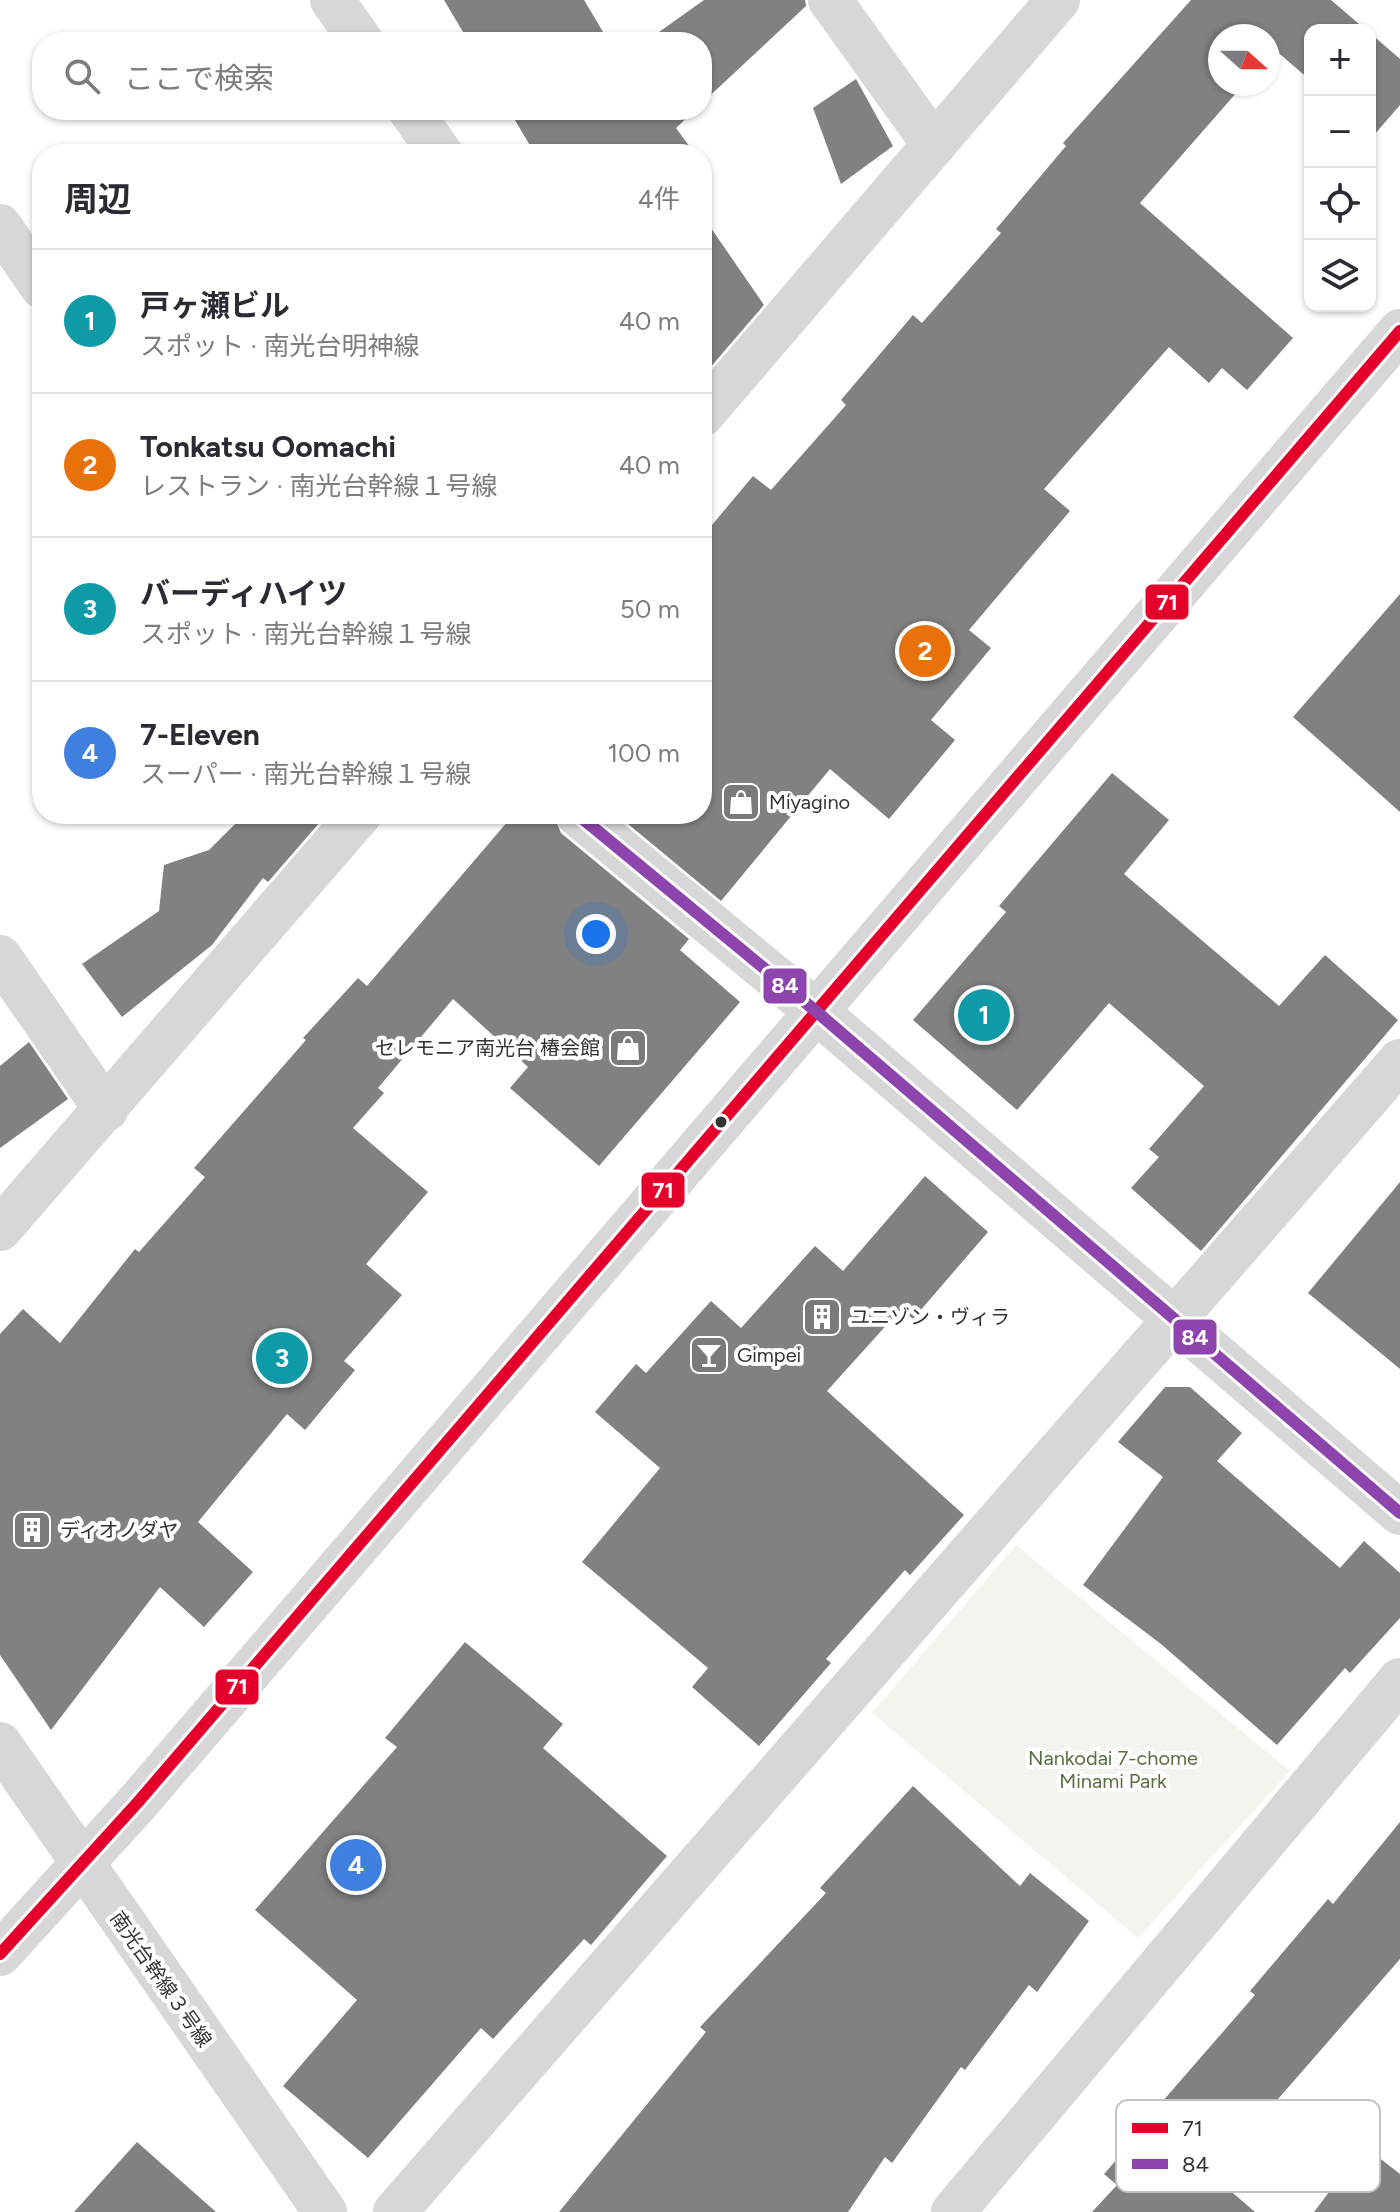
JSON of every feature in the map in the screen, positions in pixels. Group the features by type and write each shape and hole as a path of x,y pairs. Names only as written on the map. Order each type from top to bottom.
{"street":[{"path":"332,0 355,32"},
{"path":"830,0 934,145"},
{"path":"712,403 1058,0"},
{"path":"417,120 434,144"},
{"path":"0,226 32,272"},
{"path":"0,1954 1397,339"},
{"path":"0,1229 351,824"},
{"path":"589,824 817,1012 1400,1513"},
{"path":"0,957 106,1110"},
{"path":"395,2212 1400,1061"},
{"path":"953,2212 1400,1680"},
{"name":"南光台幹線３号線","path":"0,1744 325,2212"}],"green space":[{"name":"Nankodai 7-chome Minami Park","path":"1016,1545 1290,1771 1138,1938 872,1713"}],"building":[{"path":"444,0 584,0 603,32 463,32"},
{"path":"704,0 805,0 806,6 712,94 712,32 659,32"},
{"path":"1191,0 1331,0 1359,24 1304,24 1304,75 1280,54 1280,24 1208,24 1208,96 1234,96 1140,203 1293,338 1247,390 1222,368 1209,383 1169,347 1044,489 1070,511 969,630 991,648 931,720 955,740 889,819 830,769 721,901 628,824 712,824 712,525 753,476 771,490 846,405 841,400 913,315 922,323 1001,233 996,229 1066,146 1063,143"},
{"path":"1376,38 1400,59 1400,105 1376,133"},
{"path":"856,79 893,146 841,184 813,108"},
{"path":"515,120 684,120 676,128 688,144 529,144"},
{"path":"712,230 764,305 712,365"},
{"path":"1400,594 1400,812 1293,717"},
{"path":"1112,773 1169,820 1124,874 1279,1006 1325,955 1398,1020 1201,1251 1131,1188 1159,1157 1149,1149 1204,1086 1109,1003 1017,1110 913,1020 1006,912 999,906"},
{"path":"235,824 318,824 268,882 263,878 212,945 122,1017 82,964 159,911 164,865 209,850"},
{"path":"505,824 557,824 561,833 689,939 680,950 740,1002 599,1166 510,1088 528,1067 453,999 378,1088 384,1093 353,1128 428,1192 366,1264 402,1295 344,1361 355,1370 305,1430 287,1414 198,1522 253,1572 204,1627 160,1587 51,1730 0,1655 0,1334 23,1309 60,1343 135,1249 139,1252 205,1177 194,1168 306,1040 303,1038 358,978 367,986"},
{"path":"29,1042 68,1099 0,1148 0,1066"},
{"path":"925,1176 988,1232 913,1319 901,1309 827,1391 964,1515 910,1575 905,1570 826,1659 831,1663 759,1746 692,1687 708,1668 582,1562 660,1468 595,1412 636,1364 646,1373 711,1301 741,1328 815,1246 843,1271"},
{"path":"1400,1182 1400,1369 1308,1293"},
{"path":"1165,1387 1190,1387 1242,1433 1217,1461 1340,1568 1364,1541 1400,1573 1400,1618 1350,1673 1345,1668 1277,1745 1161,1644 1083,1585 1163,1477 1118,1442"},
{"path":"465,1642 563,1724 543,1748 667,1856 591,1945 584,1939 493,2039 481,2028 368,2158 283,2086 357,2000 255,1910 397,1747 385,1738"},
{"path":"913,1786 1020,1886 1030,1873 1089,1921 1037,1992 1029,1985 965,2070 961,2067 892,2163 885,2157 848,2212 559,2212 706,2032 700,2027 826,1893 820,1888"},
{"path":"1400,1822 1400,1959 1277,2100 1164,2100 1255,1995 1250,1991 1328,1899 1333,1904"},
{"path":"137,2142 216,2212 74,2212"},
{"path":"1380,2158 1400,2174 1400,2212 1314,2212 1329,2192 1380,2192"},
{"path":"1116,2160 1116,2184 1104,2174"},
{"path":"1116,2186 1116,2192 1232,2192 1255,2212 1092,2212"}],"transit line":[{"name":"71","path":"0,1954 139,1801 1400,331"},
{"name":"84","path":"589,824 817,1012 1400,1513"}],"place":[{"name":"Tonkatsu Oomachi","path":"925,651"},
{"name":"Miyagino","path":"741,802"},
{"name":"戸ヶ瀬ビル","path":"984,1015"},
{"name":"セレモニア南光台 椿会館","path":"628,1048"},
{"name":"ユニゾン・ヴィラ","path":"822,1317"},
{"name":"Gimpei","path":"709,1355"},
{"name":"バーディハイツ","path":"282,1358"},
{"name":"ディオノダヤ","path":"32,1530"},
{"name":"7-Eleven","path":"356,1865"}]}
